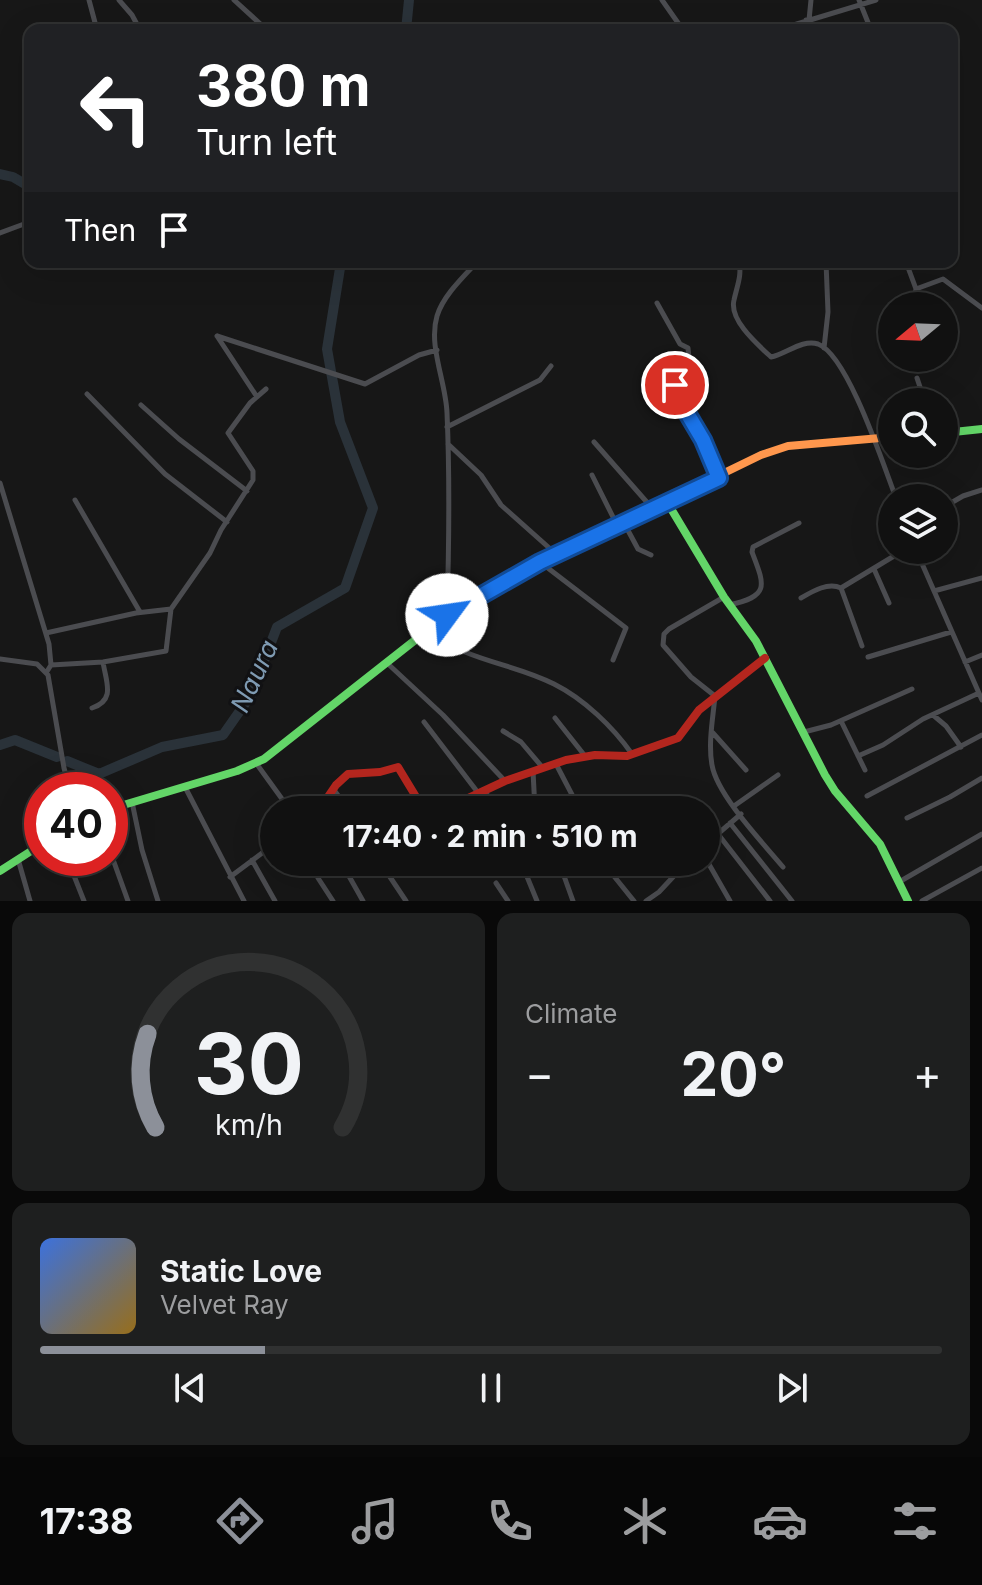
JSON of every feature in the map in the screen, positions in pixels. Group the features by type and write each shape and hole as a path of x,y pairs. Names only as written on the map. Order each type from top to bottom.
{"street":[{"path":"89,0 95,24"},
{"path":"119,0 137,24"},
{"path":"234,0 260,24"},
{"path":"662,0 679,24"},
{"path":"808,24 811,0"},
{"path":"796,24 860,2 876,0"},
{"path":"860,2 869,24"},
{"path":"0,233 24,224"},
{"path":"447,615 448,443 436,317 472,268"},
{"path":"739,268 733,309 742,325 768,355 775,357 810,344 824,348 833,355 845,374 891,484"},
{"path":"824,348 828,312 826,268"},
{"path":"908,268 915,292"},
{"path":"916,289 943,279 982,308"},
{"path":"657,303 680,344 688,348 689,358 675,390 703,440 719,478"},
{"path":"257,397 217,336 365,384 419,355 437,350"},
{"path":"447,427 540,380 551,366"},
{"path":"917,378 920,388"},
{"path":"51,665 103,662 166,651 171,609 210,553 253,480 253,471 228,433 266,389"},
{"path":"87,394 165,474 227,522"},
{"path":"141,405 179,439 247,491"},
{"path":"958,432 982,429"},
{"path":"128,803 256,763 447,615 556,554 719,478 761,455 788,446 878,438"},
{"path":"594,442 653,509"},
{"path":"448,443 481,475 501,505 556,554"},
{"path":"592,475 638,549 651,555"},
{"path":"0,483 46,633 51,665 46,673"},
{"path":"958,499 982,490"},
{"path":"75,500 140,612"},
{"path":"667,502 765,658 835,791 880,844 908,901"},
{"path":"715,696 670,655 663,645 663,638 669,629 727,601 755,597 763,583 753,547 799,523"},
{"path":"540,562 626,628 613,660"},
{"path":"801,598 818,589 841,588 882,564"},
{"path":"922,564 982,700"},
{"path":"874,569 889,603"},
{"path":"934,591 982,578"},
{"path":"841,588 862,646"},
{"path":"46,633 140,612 171,609"},
{"path":"427,630 472,657 535,676 562,688 597,715 632,754"},
{"path":"868,657 951,632"},
{"path":"965,662 982,655"},
{"path":"330,796 348,774 380,772 398,767 414,795 426,803 450,803 505,781 585,756 618,757 632,754 678,738 699,710 765,658"},
{"path":"0,659 37,664 46,673 66,772"},
{"path":"92,708 103,703 107,697 103,662"},
{"path":"386,662 443,715 505,781"},
{"path":"804,732 841,721 912,689"},
{"path":"858,756 979,693"},
{"path":"715,696 712,765 717,780 783,867"},
{"path":"933,715 946,726 961,747"},
{"path":"555,718 585,756"},
{"path":"841,721 865,770"},
{"path":"424,722 485,796"},
{"path":"503,731 527,748 538,770 536,796"},
{"path":"713,733 746,770"},
{"path":"867,796 982,735"},
{"path":"256,763 280,796"},
{"path":"556,764 573,796"},
{"path":"734,806 778,775"},
{"path":"907,818 982,778"},
{"path":"185,786 244,901"},
{"path":"334,790 338,796"},
{"path":"132,802 142,850 158,901"},
{"path":"720,832 741,814"},
{"path":"730,823 792,901"},
{"path":"899,882 982,834"},
{"path":"720,837 770,901"},
{"path":"0,871 24,854"},
{"path":"230,877 260,854"},
{"path":"18,858 30,901"},
{"path":"252,860 275,901"},
{"path":"922,901 982,868"},
{"path":"74,876 84,901"},
{"path":"119,876 128,901"},
{"path":"349,876 363,901"},
{"path":"389,876 406,901"},
{"path":"527,876 537,901"},
{"path":"564,876 573,901"},
{"path":"614,876 634,901"},
{"path":"646,901 674,876"},
{"path":"716,876 730,901"},
{"path":"318,878 333,901"},
{"path":"496,883 508,901"}],"waterway":[{"path":"407,24 409,0"},
{"path":"0,174 24,183"},
{"name":"Naura","path":"67,761 99,774 162,747 223,735 251,695 277,627 345,588 373,508 340,422 327,349 340,268"},
{"name":"Naura","path":"0,745 15,740 57,757"}],"traffic: fast":[{"path":"958,432 982,429"},
{"path":"667,502 724,597 756,641 825,775 880,844 908,901"},
{"path":"128,804 237,771 264,759 447,615 574,546"},
{"path":"0,871 24,856"}],"traffic: slow":[{"path":"574,546 761,455 788,446 878,438"}],"traffic: jam":[{"path":"473,796 566,760 595,755 627,756 678,738 699,710 765,658"},
{"path":"329,796 348,774 380,772 398,767 416,796"}],"route":[{"path":"447,615 540,562 719,478 703,440 677,396 675,385"}]}
